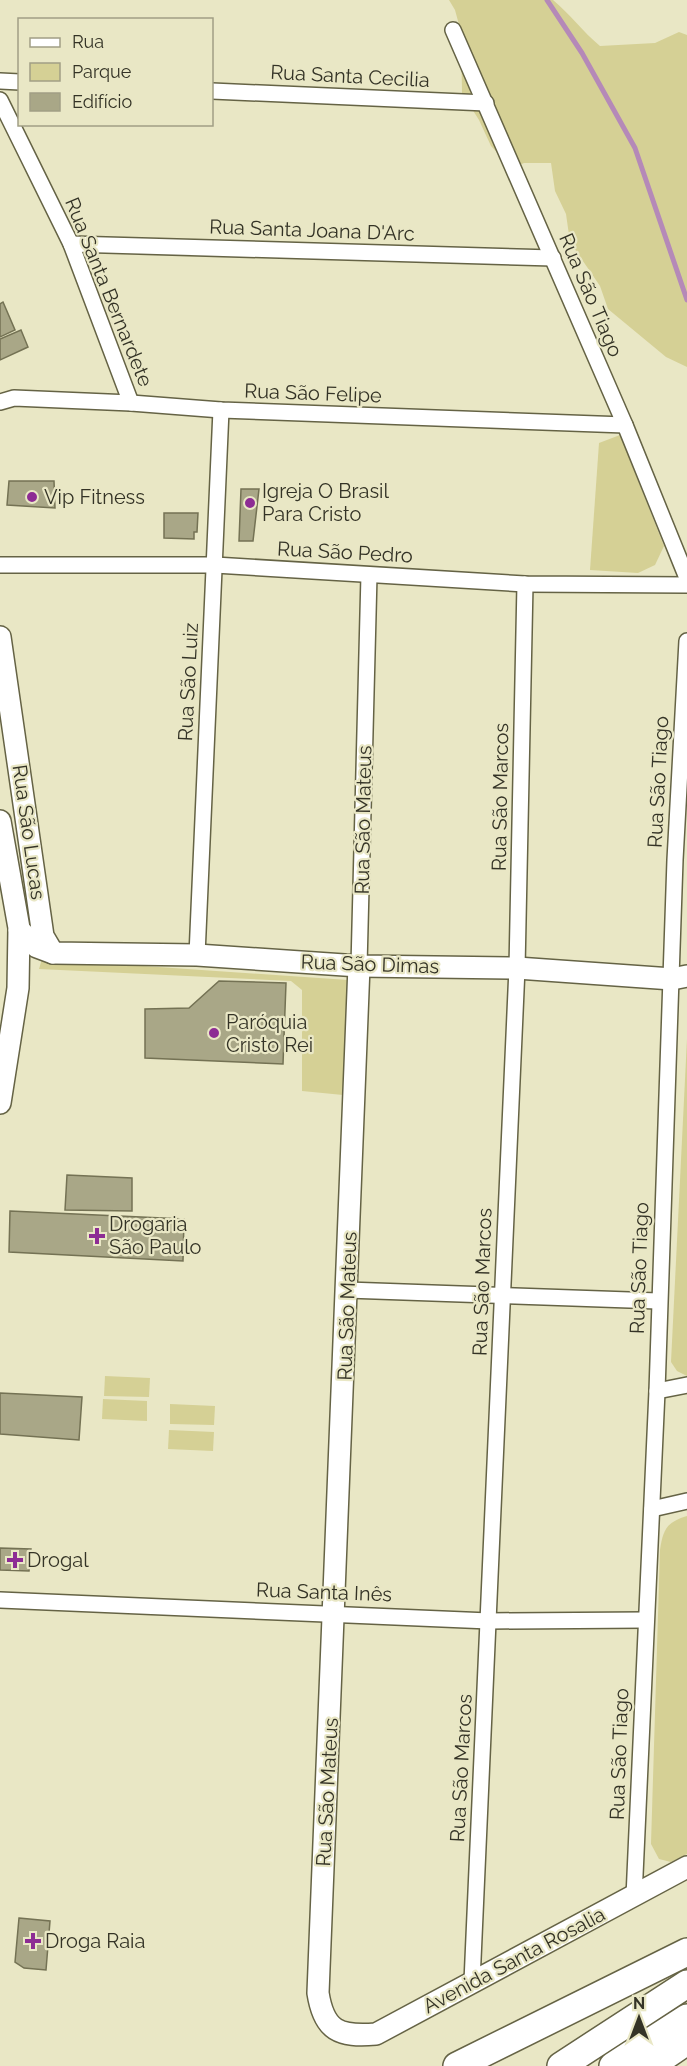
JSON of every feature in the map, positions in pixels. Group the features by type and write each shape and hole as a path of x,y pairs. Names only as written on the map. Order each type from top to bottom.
{"highway":[{"path":"457,2066 687,1952"},
{"path":"561,2066 687,1984"},
{"path":"613,2066 687,2018"},
{"path":"650,2066 687,2041"}],"street":[{"name":"Rua São Tiago","path":"453,30 625,425 687,578"},
{"path":"0,81 18,82"},
{"name":"Rua Santa Cecilia","path":"213,91 486,103"},
{"name":"Rua Santa Bernardete","path":"0,100 71,244 131,403"},
{"name":"Rua Santa Joana D'Arc","path":"71,244 553,258"},
{"name":"Rua São Felipe","path":"0,402 14,398 221,410 625,425"},
{"name":"Rua São Luiz","path":"197,955 221,410"},
{"name":"Rua São Pedro","path":"0,565 215,566 525,584 687,585"},
{"name":"Rua São Mateus","path":"336,2031 322,2015 318,1993 335,1613 359,966 369,575"},
{"name":"Rua São Marcos","path":"472,1982 517,968 525,584"},
{"name":"Rua São Lucas","path":"0,637 43,936 53,953"},
{"name":"Rua São Tiago","path":"634,1897 657,1391 658,1301 680,978 675,860 687,641"},
{"path":"0,821 19,930 18,988 0,1103"},
{"path":"19,930 37,947 53,953"},
{"path":"18,988 27,969 37,960 53,953"},
{"name":"Rua São Dimas","path":"53,953 197,955 359,966 517,968 680,978"},
{"path":"347,1290 658,1301"},
{"path":"657,1391 687,1385"},
{"path":"652,1509 687,1501"},
{"name":"Rua Santa Inês","path":"0,1600 489,1621 645,1620"},
{"name":"Avenida Santa Rosalia","path":"336,2031 357,2036 376,2034 687,1867"}],"green space":[{"path":"449,0 553,0 600,46 655,43 679,32 687,35 687,367 666,357 608,309 600,286 570,242 566,214 555,191 551,163 524,163 512,168 491,146 479,120 462,93 461,32 455,10"},
{"path":"620,435 664,546 655,565 638,573 590,570 599,443"},
{"path":"42,959 348,980 343,1095 302,1091 302,990 291,981 39,969"},
{"path":"687,1039 687,1376 677,1371 671,1362"},
{"path":"105,1376 150,1378 149,1397 104,1396"},
{"path":"103,1399 147,1401 147,1421 102,1419"},
{"path":"170,1404 215,1406 214,1425 170,1424"},
{"path":"169,1430 214,1432 213,1451 168,1449"},
{"path":"687,1516 687,1854 671,1862 659,1859 651,1844 660,1550 667,1527"}],"building":[{"path":"3,302 15,330 0,337 0,304"},
{"path":"21,330 28,347 0,360 0,339"},
{"name":"Vip Fitness","path":"9,481 54,481 55,508 7,505"},
{"name":"Igreja O Brasil Para Cristo","path":"241,489 259,489 253,541 239,541"},
{"path":"164,513 198,513 197,532 194,532 194,539 164,538"},
{"name":"Paróquia Cristo Rei","path":"219,981 286,983 283,1064 145,1058 145,1009 189,1008"},
{"path":"67,1175 132,1178 132,1211 65,1210"},
{"name":"Drogaria São Paulo","path":"10,1211 184,1219 183,1261 9,1252"},
{"path":"0,1393 82,1397 79,1440 0,1434"},
{"name":"Drogal","path":"0,1548 31,1549 29,1571 0,1570"},
{"name":"Droga Raia","path":"19,1918 50,1921 46,1970 24,1968 15,1962"}],"waterway":[{"path":"547,0 582,53 635,148 687,300"}],"place":[{"name":"Vip Fitness","path":"32,497"},
{"name":"Igreja O Brasil Para Cristo","path":"250,503"},
{"name":"Paróquia Cristo Rei","path":"214,1033"},
{"name":"Drogaria São Paulo","path":"97,1236"},
{"name":"Drogal","path":"15,1560"},
{"name":"Droga Raia","path":"33,1941"}]}
